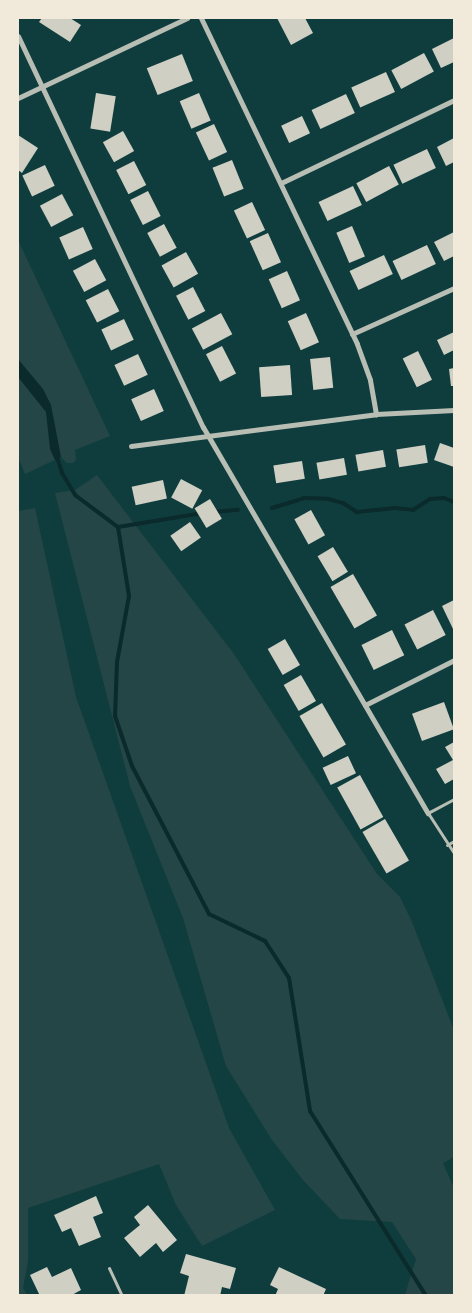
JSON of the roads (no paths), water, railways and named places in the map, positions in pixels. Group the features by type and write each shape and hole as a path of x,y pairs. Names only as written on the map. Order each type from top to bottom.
{"street":[{"path":"18,98 187,18"},
{"path":"201,18 352,334 366,366 376,414"},
{"path":"18,36 208,434 428,813"},
{"path":"280,183 454,100"},
{"path":"352,334 454,288"},
{"path":"131,446 208,434 376,414 454,410"},
{"path":"365,704 454,660"}],"lane":[{"path":"454,799 428,813 447,845 454,853"},
{"path":"447,845 454,841"},
{"path":"109,1268 122,1296"}],"waterway":[{"path":"56,454 62,473 75,495 118,527 129,596 117,662 115,716 132,766 209,914 265,941 289,978 310,1111 426,1296"},
{"path":"272,508 304,498 328,499 343,503 357,512 395,508 413,510 430,499 444,498 454,502"},
{"path":"213,512 238,510"},
{"path":"118,527 203,513"}]}
